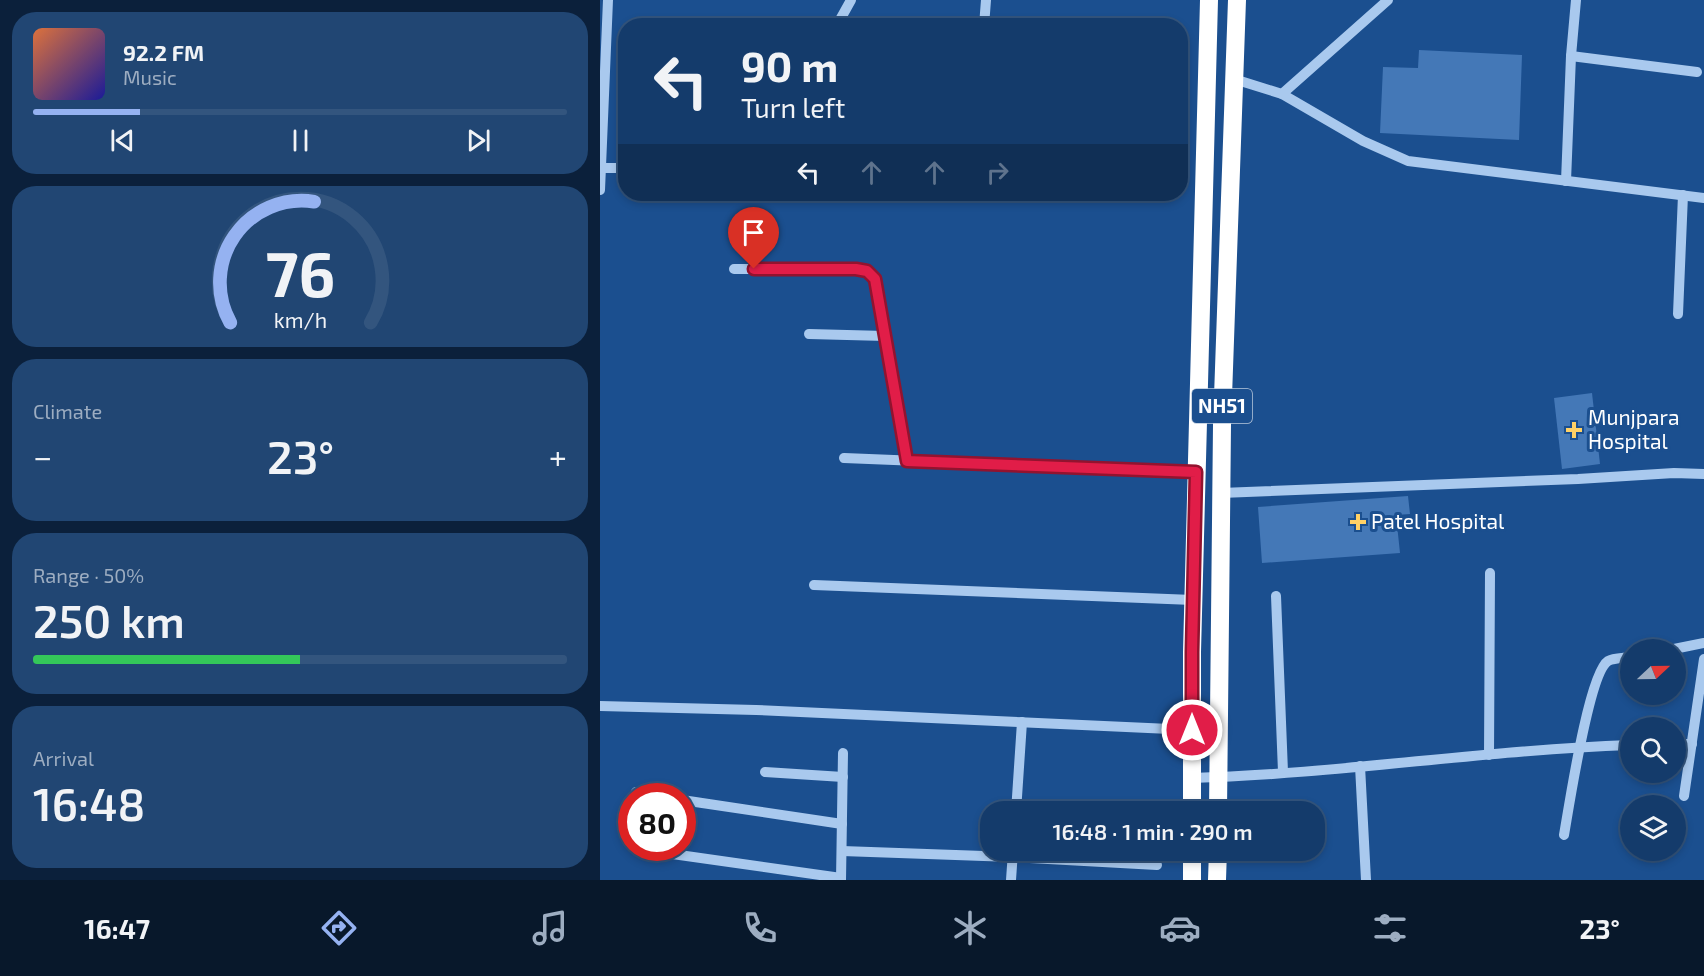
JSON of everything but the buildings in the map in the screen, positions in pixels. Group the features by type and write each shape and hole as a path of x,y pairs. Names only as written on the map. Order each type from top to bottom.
{"highway":[{"name":"NH51","path":"1192,801 1193,600 1209,0"},
{"name":"NH51","path":"1218,801 1222,425 1236,0"},
{"path":"1192,861 1192,880"},
{"path":"1217,880 1218,861"}],"street":[{"path":"600,190 608,0"},
{"path":"841,18 851,0"},
{"path":"985,18 986,0"},
{"path":"1282,94 1388,0"},
{"path":"1566,181 1571,56 1576,0"},
{"path":"1571,56 1697,72"},
{"path":"1234,80 1282,94 1363,141 1408,161 1704,198"},
{"path":"601,168 618,168"},
{"path":"1678,314 1683,195"},
{"path":"734,269 856,269 867,271 875,279 907,461"},
{"path":"809,334 885,336"},
{"path":"844,458 1196,472"},
{"path":"1221,494 1674,473 1704,474"},
{"path":"1489,755 1490,573"},
{"path":"814,585 1193,600"},
{"path":"1276,596 1283,772"},
{"path":"1686,647 1704,643"},
{"path":"1564,835 1580,747 1598,673 1608,661 1620,659"},
{"path":"1684,795 1704,659"},
{"path":"600,706 756,710 1192,730"},
{"path":"1017,801 1022,723"},
{"path":"1686,744 1692,744"},
{"path":"1192,778 1620,745"},
{"path":"696,858 841,879 843,753"},
{"path":"1360,766 1366,880"},
{"path":"765,772 843,777"},
{"path":"696,802 842,824"},
{"path":"842,851 980,853"},
{"path":"1011,880 1012,861"},
{"path":"1105,861 1157,865"}],"place":[{"name":"Munjpara Hospital","path":"1574,430"},
{"name":"Patel Hospital","path":"1358,522"}],"route":[{"path":"754,269 856,269 867,271 875,279 907,461 1196,472 1192,730"}]}
